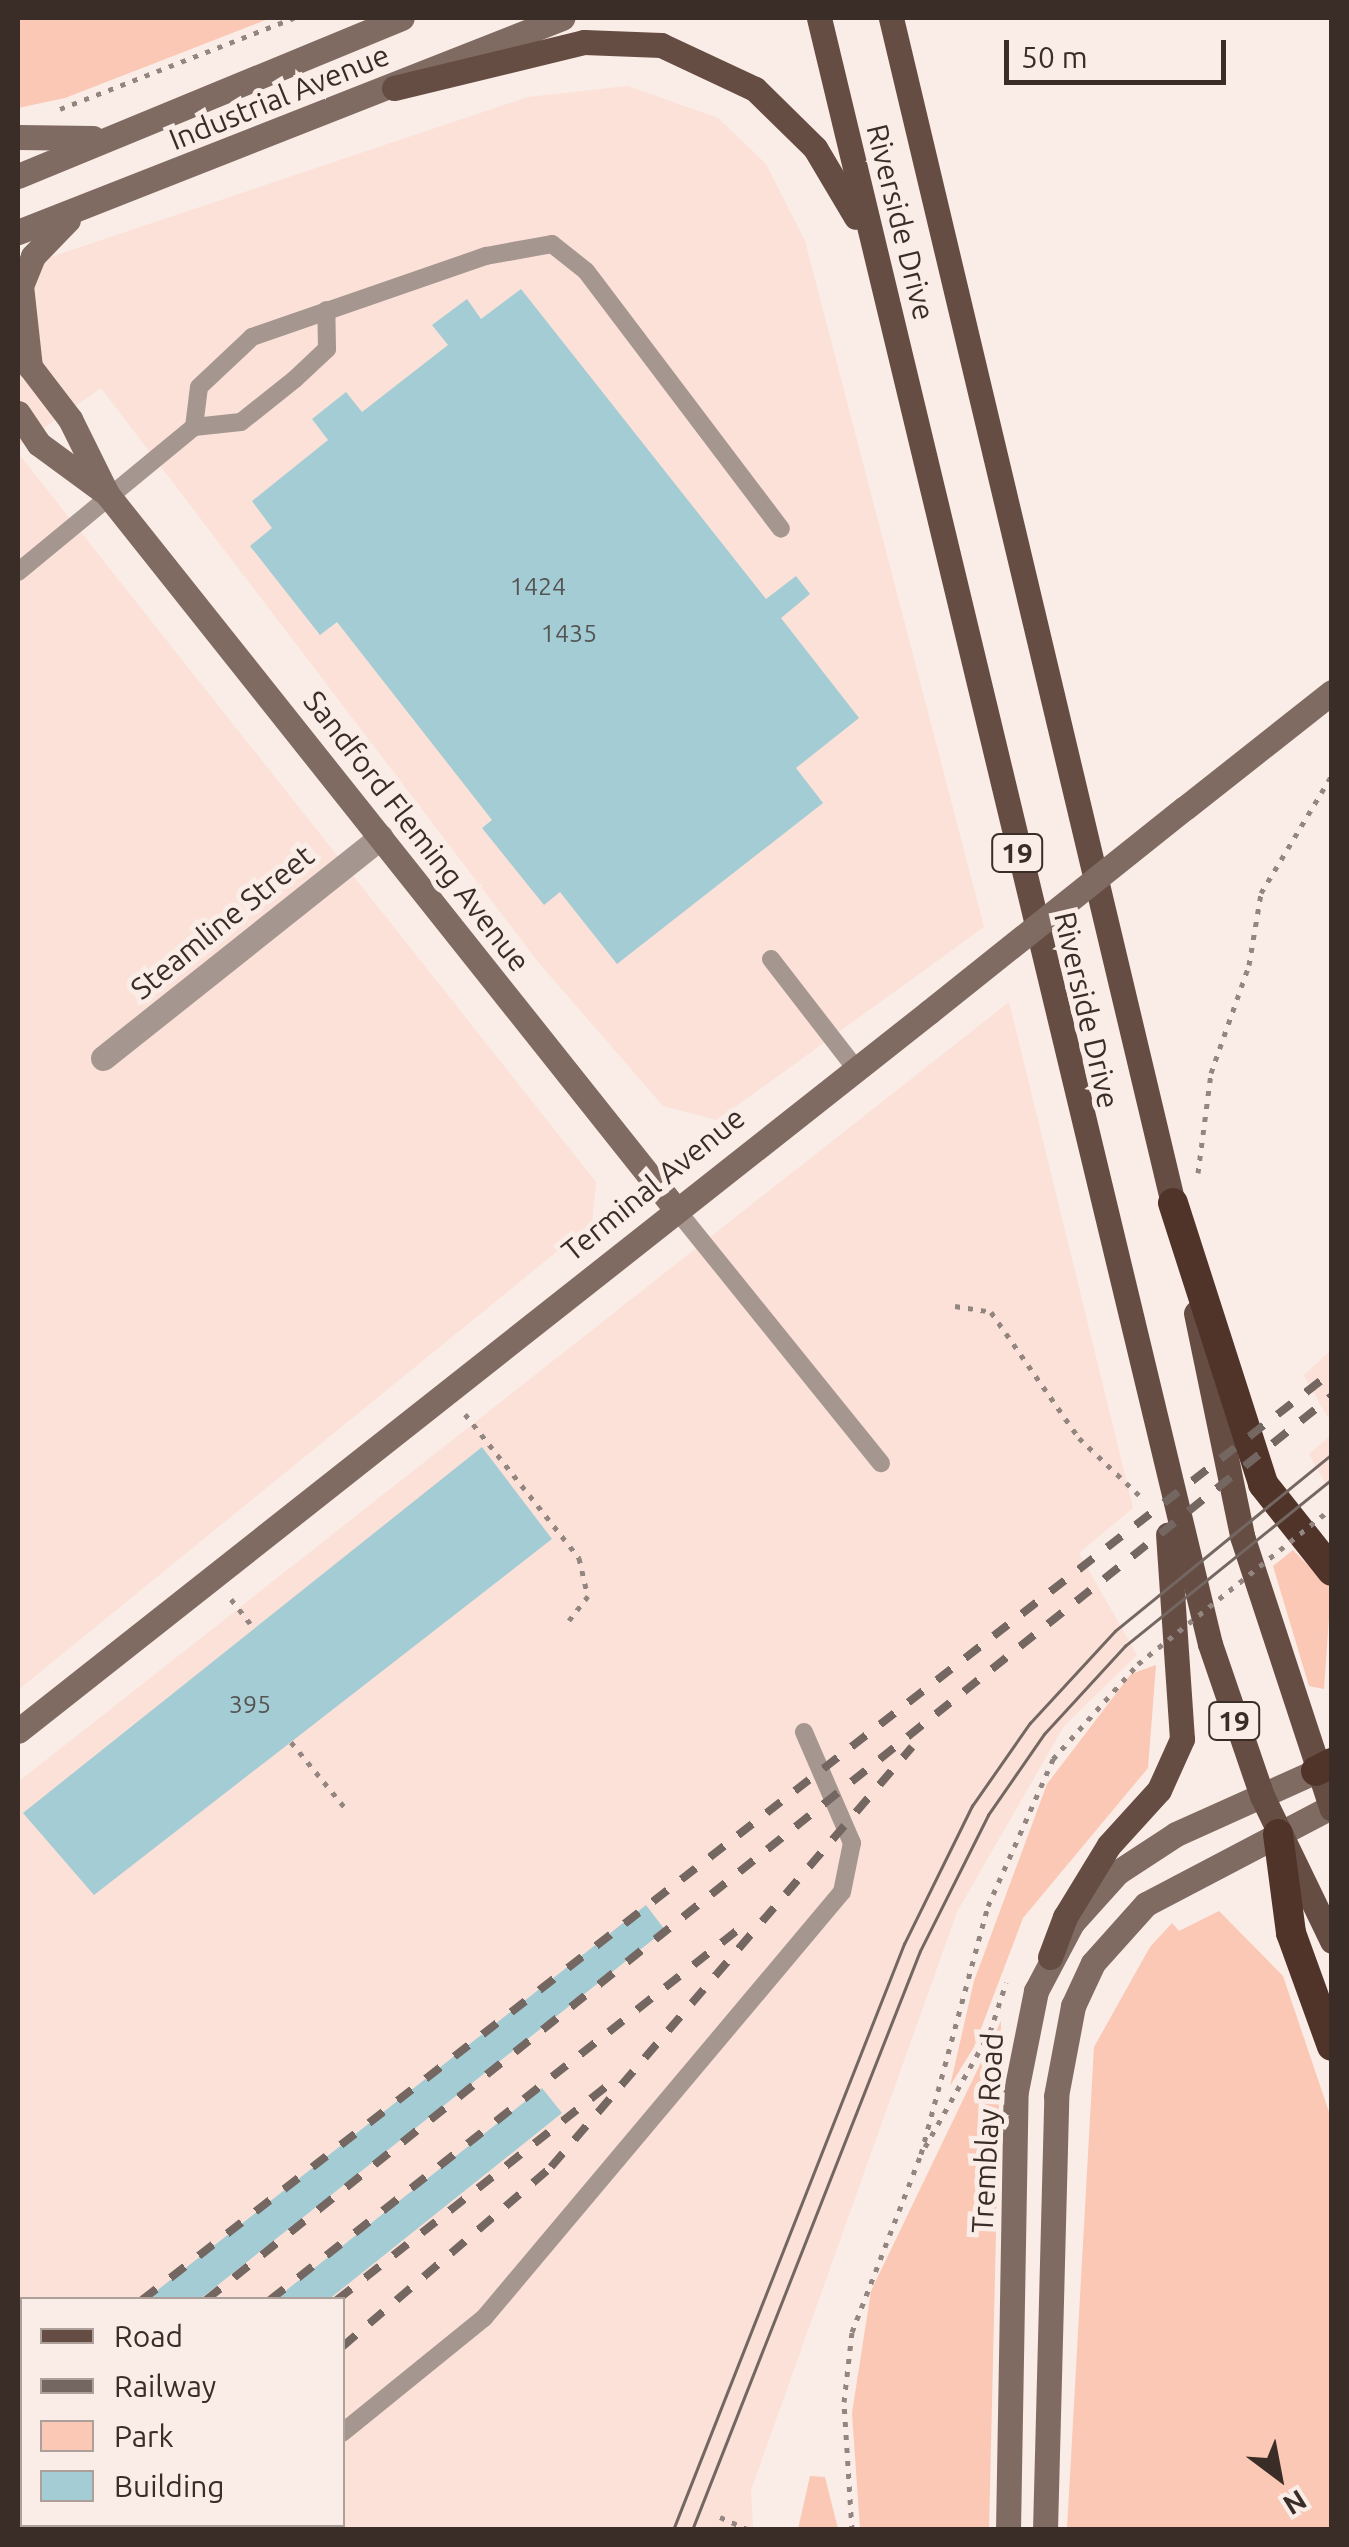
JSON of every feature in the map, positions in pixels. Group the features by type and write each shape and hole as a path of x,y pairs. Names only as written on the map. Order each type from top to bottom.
{"highway":[{"path":"1173,1203 1263,1484 1332,1571"},
{"path":"1278,1834 1291,1933 1332,2046"}],"main road":[{"name":"Riverside Drive","path":"819,18 1210,1644 1262,1796 1332,1941"},
{"name":"Riverside Drive","path":"891,18 1173,1203 1242,1536 1324,1767 1331,1808"},
{"path":"394,88 584,42 622,38 696,57 791,121 838,182 876,262"},
{"path":"1050,1957 1065,1917 1109,1846 1160,1790 1182,1738 1159,1444"}],"street":[{"name":"Industrial Avenue","path":"18,176 402,18"},
{"name":"Industrial Avenue","path":"18,232 394,88 562,18"},
{"path":"18,137 81,141 165,117"},
{"path":"24,359 21,286 45,239 80,210"},
{"name":"Sandford Fleming Avenue","path":"24,359 107,494 675,1208"},
{"name":"Sandford Fleming Avenue","path":"18,414 40,444 107,494"},
{"name":"Terminal Avenue","path":"18,1731 853,1065 929,1012 1332,692"},
{"name":"Steamline Street","path":"103,1058 381,838"},
{"name":"Tremblay Road","path":"1008,2530 1016,2091 1026,2021 1050,1957 1118,1872 1324,1767"},
{"path":"1045,2530 1056,2113 1073,2006 1092,1964 1146,1904 1331,1808"}],"lane":[{"path":"194,427 199,387 227,353 326,310 486,256 552,244 586,270 782,529"},
{"path":"18,572 107,494 194,427 241,422 295,379 327,349 326,310"},
{"path":"771,959 853,1065"},
{"path":"675,1208 881,1463"},
{"path":"345,2431 484,2318 842,1892 852,1843 804,1732"}],"path":[{"path":"45,113 294,18"},
{"path":"1198,1173 1211,1074 1249,965 1261,893 1332,775"},
{"path":"956,1306 990,1312 1080,1438 1141,1498"},
{"path":"465,1414 579,1558 588,1596 569,1620"},
{"path":"852,2530 846,2364 920,2154 988,1906 1034,1792 1076,1725 1138,1664 1332,1508"},
{"path":"231,1599 254,1628"},
{"path":"291,1742 346,1809"},
{"path":"920,2154 990,2032 1006,1983"},
{"path":"720,2517 749,2530"}],"shaded area":[{"path":"628,86 718,118 766,164 805,241 984,927 717,1120 663,1106 539,963 101,388 18,446 18,268 528,97"},
{"path":"18,453 596,1182 592,1223 18,1690"},
{"path":"1009,1002 1133,1508 1079,1553 1137,1655 1064,1726 957,1912 751,2490 753,2529 18,2530 18,1782"},
{"path":"1331,1350 1331,1414 1328,1418 1304,1375"},
{"path":"1331,1435 1331,1493 1309,1454"}],"green space":[{"path":"18,18 271,18 65,98 18,108"},
{"path":"1293,1550 1331,1589 1324,1689 1309,1686 1273,1566"},
{"path":"1156,1665 1148,1768 1023,1918 974,2047 950,2086 974,1981 1047,1784 1131,1674"},
{"path":"1219,1911 1283,1976 1331,2118 1331,2529 1067,2529 1094,2047 1150,1947 1172,1923 1179,1931"},
{"path":"1001,2021 989,2529 860,2529 852,2413 871,2291"},
{"path":"810,2476 825,2477 838,2529 798,2529"}],"building":[{"path":"521,289 766,599 796,576 810,594 781,618 859,718 796,768 823,803 617,964 560,892 544,905 482,828 492,820 337,622 320,635 250,546 272,528 252,501 328,440 312,419 346,392 362,412 448,345 432,325 467,299 481,319"},
{"path":"482,1447 552,1539 94,1895 23,1813"},
{"path":"646,1905 665,1930 203,2297 149,2297"},
{"path":"542,2088 562,2113 332,2297 278,2297"}],"tram line":[{"path":"673,2530 904,1944 972,1806 1030,1723 1115,1631 1332,1454"},
{"path":"692,2530 920,1951 988,1815 1044,1734 1125,1646 1332,1479"}],"railway":[{"path":"146,2297 1332,1372"},
{"path":"210,2297 1332,1396"},
{"path":"345,2344 551,2167 912,1747"},
{"path":"274,2297 749,1921"},
{"path":"341,2297 606,2087"},
{"path":"44,2530 47,2527"},
{"path":"112,2530 115,2527"}]}
